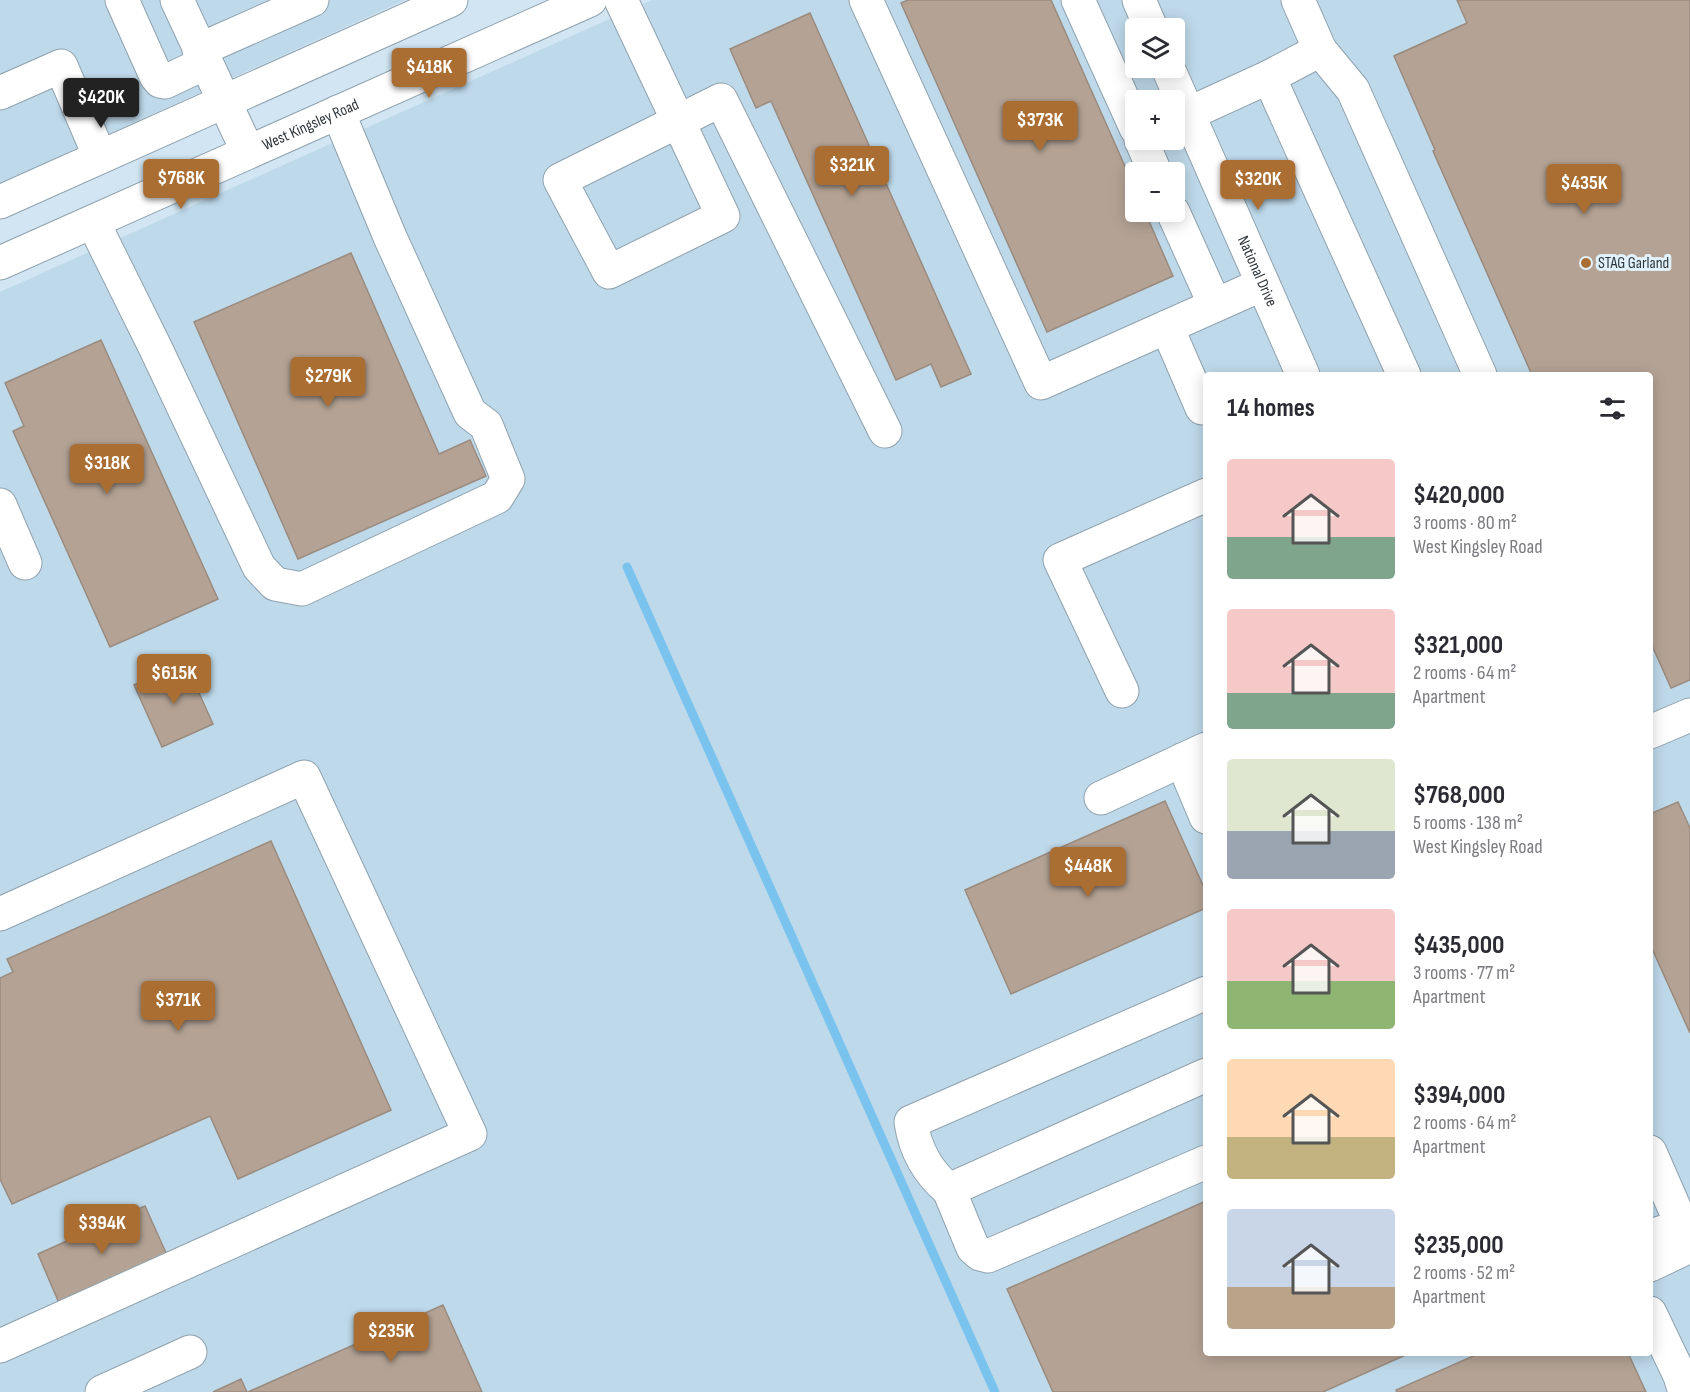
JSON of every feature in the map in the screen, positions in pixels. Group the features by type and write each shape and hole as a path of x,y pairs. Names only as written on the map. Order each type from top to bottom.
{"main road":[{"path":"122,0 156,76 160,81 165,82 202,56 312,0"},
{"path":"177,0 248,152"},
{"path":"0,202 451,0"},
{"name":"West Kingsley Road","path":"0,263 590,0"},
{"path":"621,0 678,122 723,216 609,272 560,180 678,122 721,100 885,431"},
{"path":"866,0 1041,383 1263,284"},
{"path":"1078,0 1125,104"},
{"path":"1139,0 1147,18"},
{"path":"1298,0 1320,50 1353,90 1479,372"},
{"path":"1188,114 1269,77 1320,50"},
{"path":"0,93 61,66 100,157"},
{"path":"1269,77 1403,372"},
{"name":"National Drive","path":"1172,78 1263,284 1292,372"},
{"path":"93,222 259,567 275,584 302,589 497,497 508,479 486,425 470,413 390,237 338,112"},
{"path":"1178,222 1215,305"},
{"path":"1167,327 1203,408"},
{"path":"1122,692 1060,560 1203,496"},
{"path":"0,505 26,562"},
{"path":"1653,731 1690,715"},
{"path":"1101,798 1194,754 1203,801"},
{"path":"0,914 304,777 470,1134 0,1346"},
{"path":"1203,994 911,1122 923,1161 949,1190 973,1248 980,1254 988,1256 1203,1163"},
{"path":"949,1190 1203,1085"},
{"path":"1653,1156 1679,1188 1688,1239"},
{"path":"1653,1236 1688,1239"},
{"path":"1653,1262 1688,1239"},
{"path":"1653,1319 1680,1376 1685,1392"},
{"path":"102,1392 190,1352"}],"shaded area":[{"path":"0,0 405,0 0,183"},
{"path":"652,0 1690,0 1690,1392 0,1392 0,292"}],"building":[{"path":"908,0 1051,0 1125,166 1125,222 1149,222 1173,276 1047,332 901,3"},
{"name":"STAG Garland","path":"1457,0 1690,0 1690,680 1671,688 1653,648 1653,372 1531,372 1433,151 1435,150 1394,56 1467,23"},
{"path":"810,13 971,374 941,387 931,364 896,380 771,101 756,108 730,49"},
{"path":"351,253 439,454 470,440 486,476 298,559 194,322"},
{"path":"101,340 218,599 110,647 13,431 24,426 5,383"},
{"path":"185,662 213,724 162,747 134,685"},
{"path":"1165,801 1203,885 1203,909 1011,994 965,890"},
{"path":"1678,802 1690,828 1690,1033 1653,951 1653,813"},
{"path":"271,841 391,1110 238,1179 210,1116 12,1204 0,1179 0,978 13,972 7,959"},
{"path":"1203,1202 1203,1356 1403,1356 1323,1392 1053,1392 1007,1289"},
{"path":"145,1206 167,1255 59,1303 38,1254"},
{"path":"443,1305 482,1392 248,1392"},
{"path":"1473,1356 1629,1356 1646,1392 1397,1392 1396,1390"},
{"path":"241,1379 247,1392 213,1392"}],"waterway":[{"path":"627,567 995,1392"}],"place":[{"name":"STAG Garland","path":"1586,263"}]}
